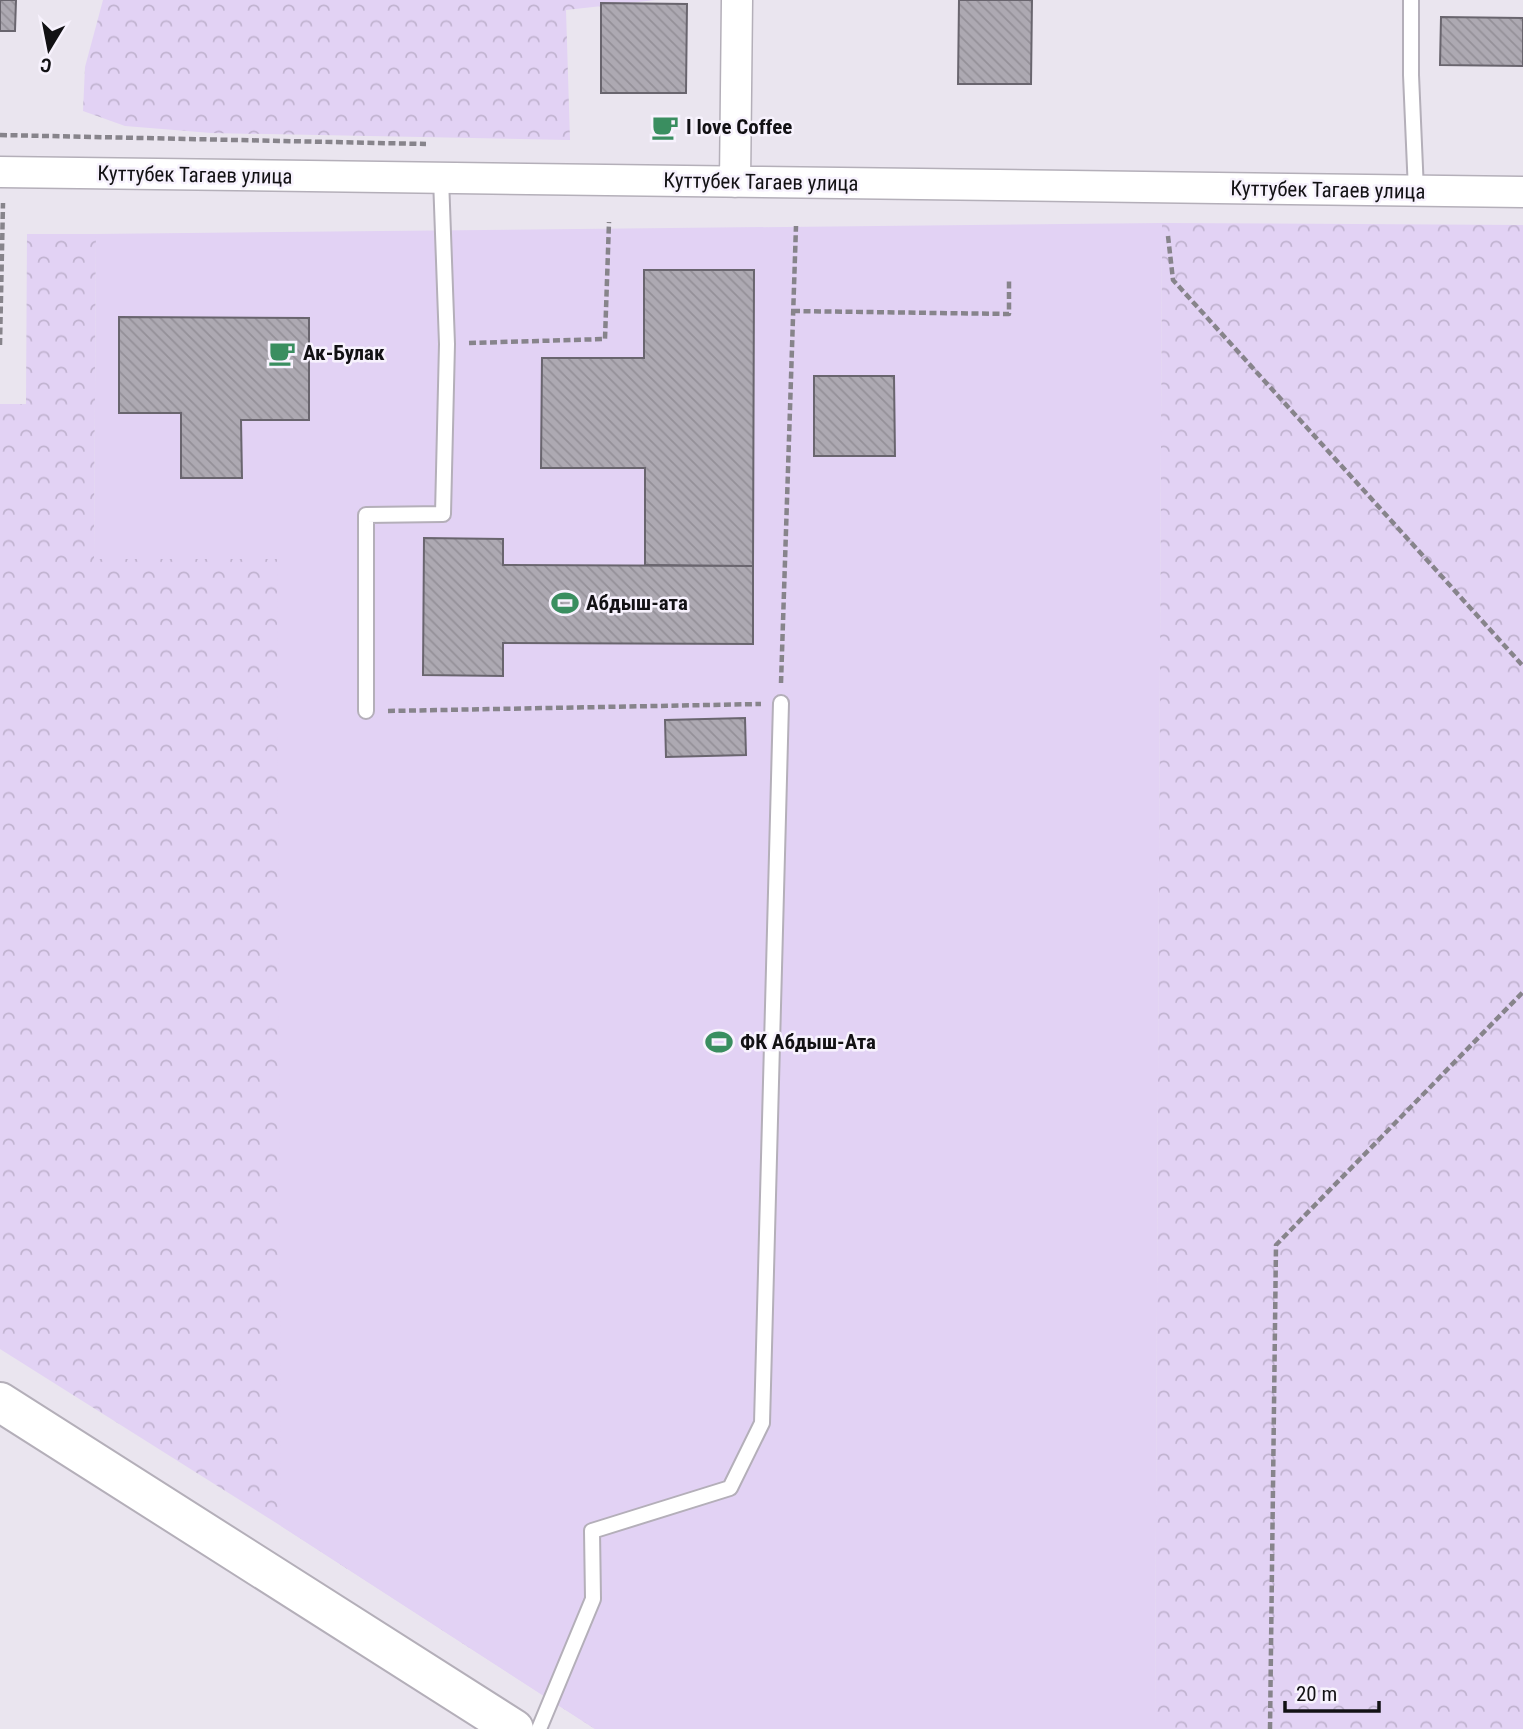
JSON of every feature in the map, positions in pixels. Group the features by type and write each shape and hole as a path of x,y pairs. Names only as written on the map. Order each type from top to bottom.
{"street":[{"path":"735,182 737,0"},
{"name":"Куттубек Тагаев улица","path":"2,172 1523,192"},
{"path":"0,1402 514,1729"}],"lane":[{"path":"1411,0 1416,191"},
{"path":"366,712 366,515 443,514 447,344 442,178"},
{"path":"539,1729 593,1599 592,1531 730,1488 762,1423 780,704"}],"path":[{"path":"0,135 429,144"},
{"path":"0,345 2,172"},
{"path":"447,344 605,339 609,222"},
{"path":"366,712 780,704 796,226"},
{"path":"1168,236 1173,281 1523,666"},
{"path":"793,311 1009,314 1009,278"},
{"path":"1270,1729 1276,1245 1523,992"}],"green space":[{"path":"103,0 656,0 566,10 570,140 211,133 125,126 83,111 85,67"},
{"path":"1162,223 1523,225 1523,1729 1155,1729"},
{"name":"ФК Абдыш-Ата","path":"1162,223 1155,1729 595,1729 281,1526 277,559 94,559 96,234"},
{"path":"27,234 96,234 94,559 277,558 595,1729 0,1349 0,404 26,404"}],"building":[{"path":"0,0 16,0 15,31 0,31"},
{"path":"959,0 1032,0 1031,84 958,84"},
{"path":"601,3 687,4 686,93 601,93"},
{"path":"1441,17 1523,18 1523,66 1440,65"},
{"path":"644,270 754,270 753,566 645,565 645,468 541,468 542,358 644,358"},
{"path":"119,317 309,318 309,420 241,420 242,478 181,478 181,413 119,413"},
{"path":"814,376 894,376 895,456 814,456"},
{"path":"424,538 503,539 503,565 753,566 753,644 503,643 503,676 423,675"},
{"path":"745,718 746,755 666,757 665,720"}],"place":[{"name":"I love Coffee","path":"665,127"},
{"name":"Ак-Булак","path":"282,353"},
{"name":"Абдыш-ата","path":"565,603"},
{"name":"ФК Абдыш-Ата","path":"719,1042"}]}
